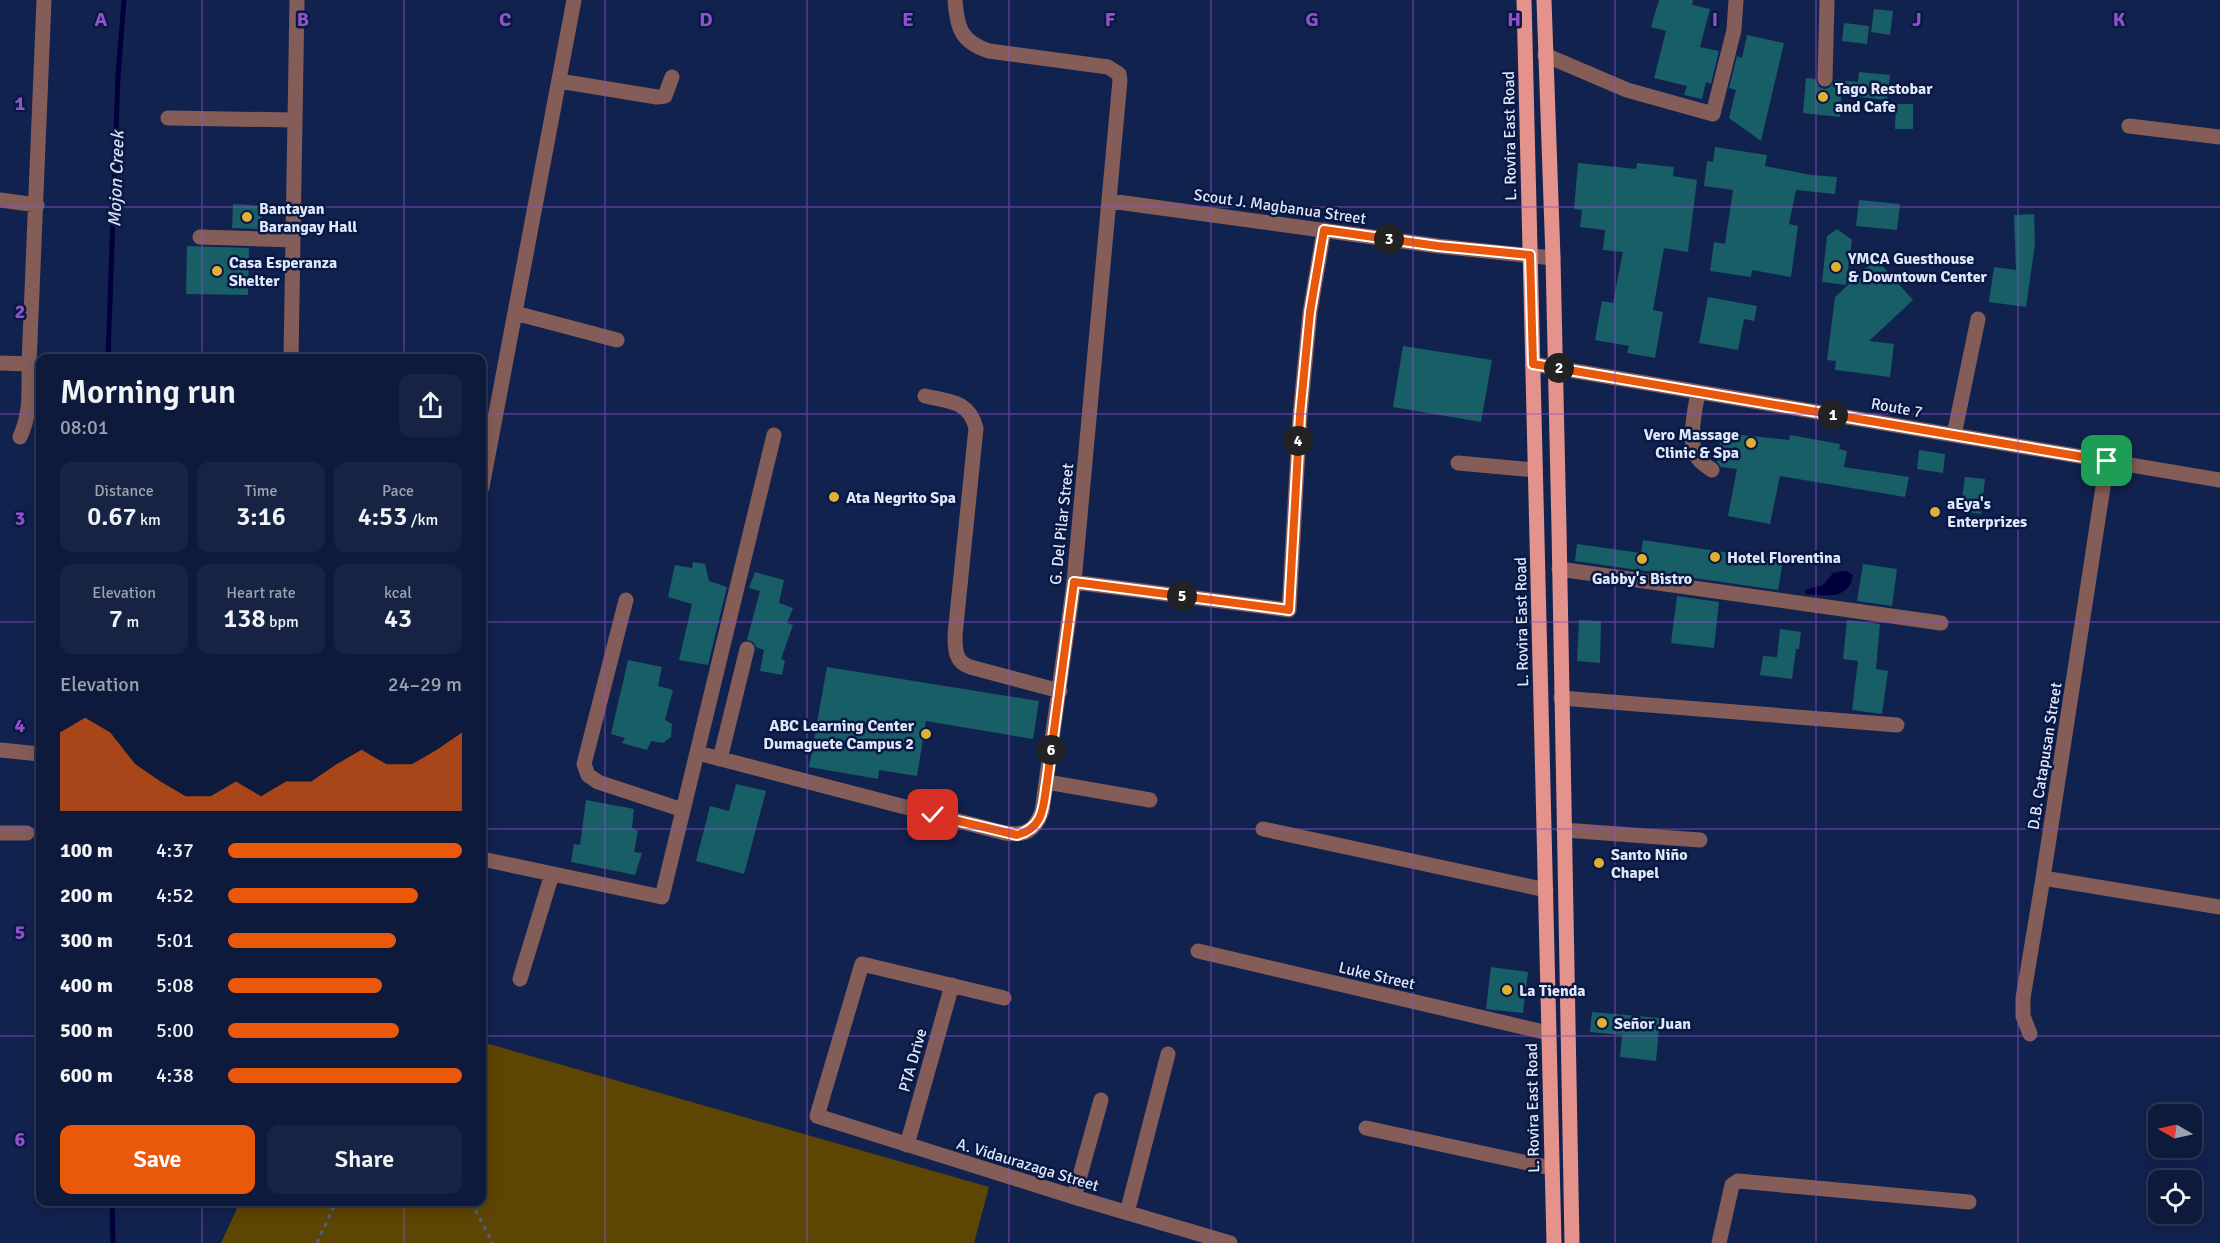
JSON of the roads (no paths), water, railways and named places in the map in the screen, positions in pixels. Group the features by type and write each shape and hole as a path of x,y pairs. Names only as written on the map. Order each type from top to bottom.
{"main road":[{"name":"L. Rovira East Road","path":"1524,0 1554,1243"},
{"path":"1544,0 1553,258 1572,1243"},
{"path":"1540,640 1560,640"},
{"path":"1545,859 1565,860"},
{"path":"1551,1091 1569,1092"}],"street":[{"path":"20,437 26,426 28,409 44,0"},
{"path":"291,354 297,0"},
{"path":"486,466 574,0"},
{"name":"G. Del Pilar Street","path":"698,753 1017,835 1029,832 1037,824 1042,812 1074,582 1120,81 1119,74 1108,68 988,51 975,47 963,36 956,19 955,0"},
{"path":"1545,55 1626,90 1713,114 1734,30 1736,0"},
{"path":"1825,79 1827,0"},
{"path":"559,81 657,97 665,96 672,77"},
{"path":"168,118 295,120"},
{"path":"2129,126 2220,138"},
{"path":"0,200 37,205"},
{"name":"Scout J. Magbanua Street","path":"1110,201 1438,246 1553,258"},
{"path":"1074,582 1289,610 1300,415 1310,312 1324,230"},
{"path":"200,237 293,240"},
{"path":"515,313 617,340"},
{"path":"1954,435 1978,319"},
{"path":"0,363 29,364"},
{"name":"Route 7","path":"1533,364 2220,480"},
{"path":"1698,392 1692,431 1694,448 1699,460 1712,470"},
{"path":"925,396 957,403 966,408 973,417 976,428 955,635 958,659 964,665 1060,691"},
{"path":"486,860 662,897 774,435"},
{"name":"D.B. Catapusan Street","path":"2030,1034 2023,1016 2023,998 2107,461"},
{"path":"1458,463 1536,470"},
{"path":"1559,569 1941,623"},
{"path":"626,600 584,764 588,775 598,782 683,810"},
{"path":"720,759 747,649"},
{"path":"1561,698 1897,724"},
{"path":"0,750 36,754"},
{"path":"1047,782 1150,800"},
{"path":"1263,829 1546,890"},
{"path":"1564,830 1700,840"},
{"path":"0,833 27,833"},
{"path":"520,979 552,874"},
{"path":"2043,878 2220,908"},
{"name":"Luke Street","path":"1197,951 1548,1033"},
{"name":"A. Vidaurazaga Street","path":"952,985 862,964 817,1116 1074,1197 1230,1243"},
{"path":"952,985 1004,998"},
{"name":"PTA Drive","path":"907,1145 952,985"},
{"path":"1126,1212 1168,1054"},
{"path":"1074,1197 1101,1100"},
{"path":"1366,1128 1551,1168"},
{"path":"1719,1243 1732,1185 1738,1181 1969,1202"}],"waterway":[{"name":"Mojon Creek","path":"108,354 118,76 124,0"},
{"name":"Mojon Creek","path":"112,1206 113,1243"}],"place":[{"name":"Tago Restobar and Cafe","path":"1823,97"},
{"name":"Bantayan Barangay Hall","path":"247,217"},
{"name":"YMCA Guesthouse & Downtown Center","path":"1836,267"},
{"name":"Casa Esperanza Shelter","path":"217,271"},
{"name":"Vero Massage Clinic & Spa","path":"1751,443"},
{"name":"Ata Negrito Spa","path":"834,497"},
{"name":"aEya's Enterprizes","path":"1935,512"},
{"name":"Hotel Florentina","path":"1715,557"},
{"name":"Gabby's Bistro","path":"1642,559"},
{"name":"ABC Learning Center Dumaguete Campus 2","path":"926,734"},
{"name":"Santo Niño Chapel","path":"1599,863"},
{"name":"La Tienda","path":"1507,990"},
{"name":"Señor Juan","path":"1602,1023"}]}
